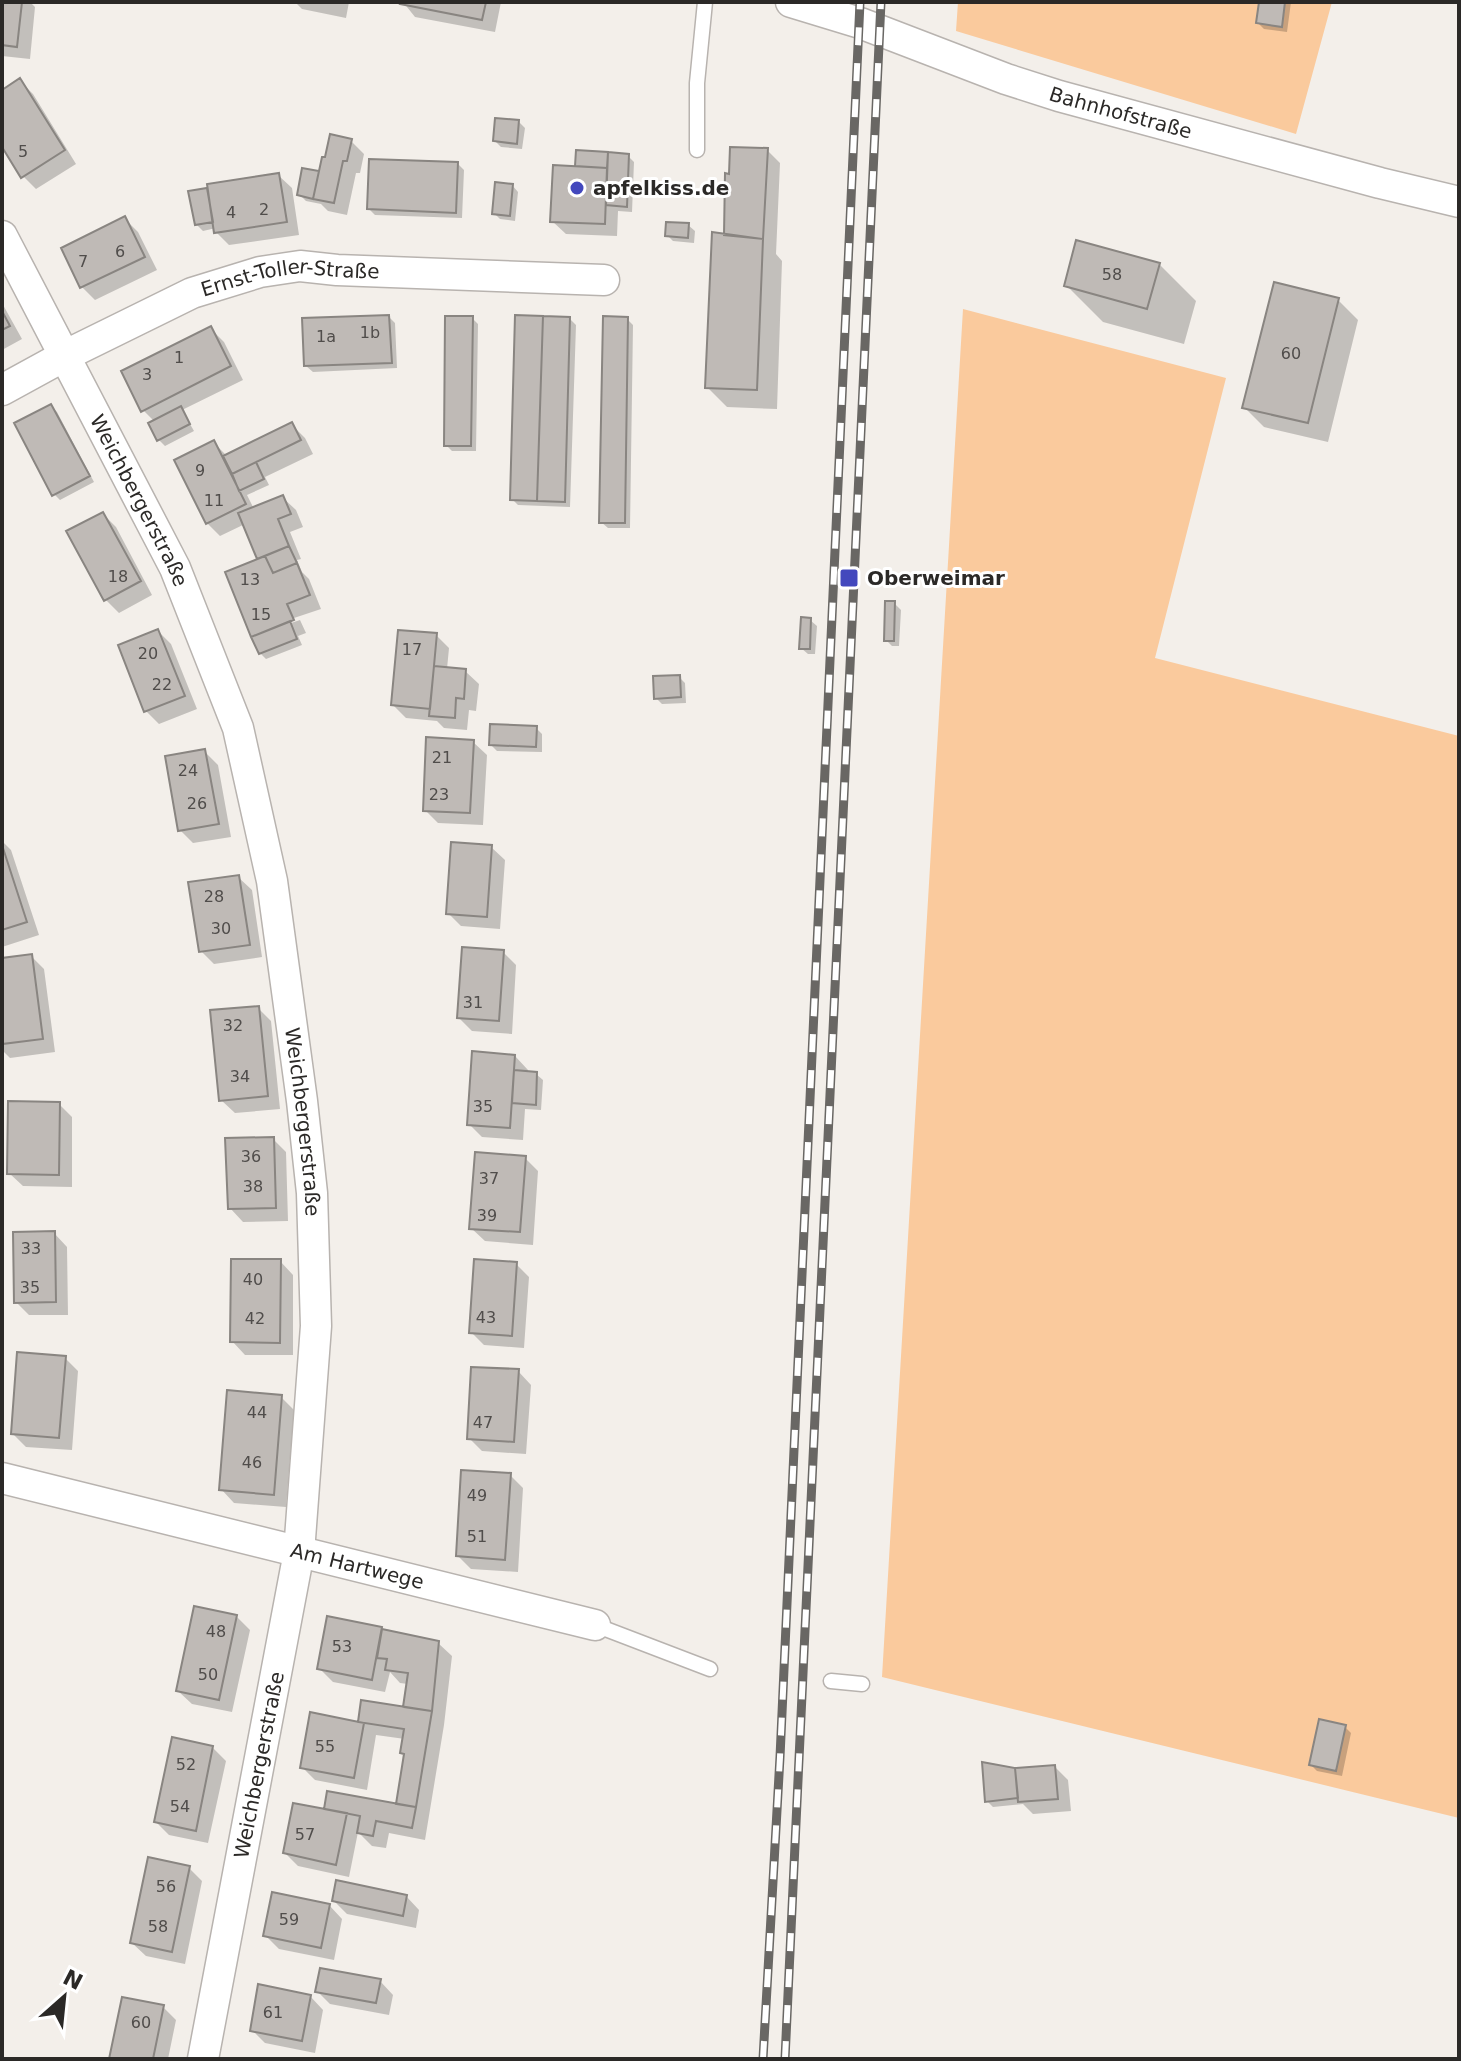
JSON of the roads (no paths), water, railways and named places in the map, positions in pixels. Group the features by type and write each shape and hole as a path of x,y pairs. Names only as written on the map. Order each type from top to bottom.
{"street":[{"name":"Bahnhofstraße","path":"791,2 860,23 1059,96 1459,202"},
{"name":"Weichbergerstraße","path":"2,236 175,568 238,728 272,881 312,1193 316,1326 299,1552 203,2059"},
{"name":"Ernst-Toller-Straße","path":"2,390 192,293 260,272 300,266 604,280"},
{"name":"Am Hartwege","path":"2,1478 595,1625"}],"lane":[{"path":"697,150 697,83 705,2"},
{"name":"Am Hartwege","path":"595,1625 710,1669"},
{"path":"831,1681 862,1684"}],"railway":[{"path":"763,2059 780,1757 860,2"},
{"path":"785,2059 881,2"}],"place":[{"name":"apfelkiss.de","path":"577,188"},
{"name":"Oberweimar","path":"849,578"}]}
